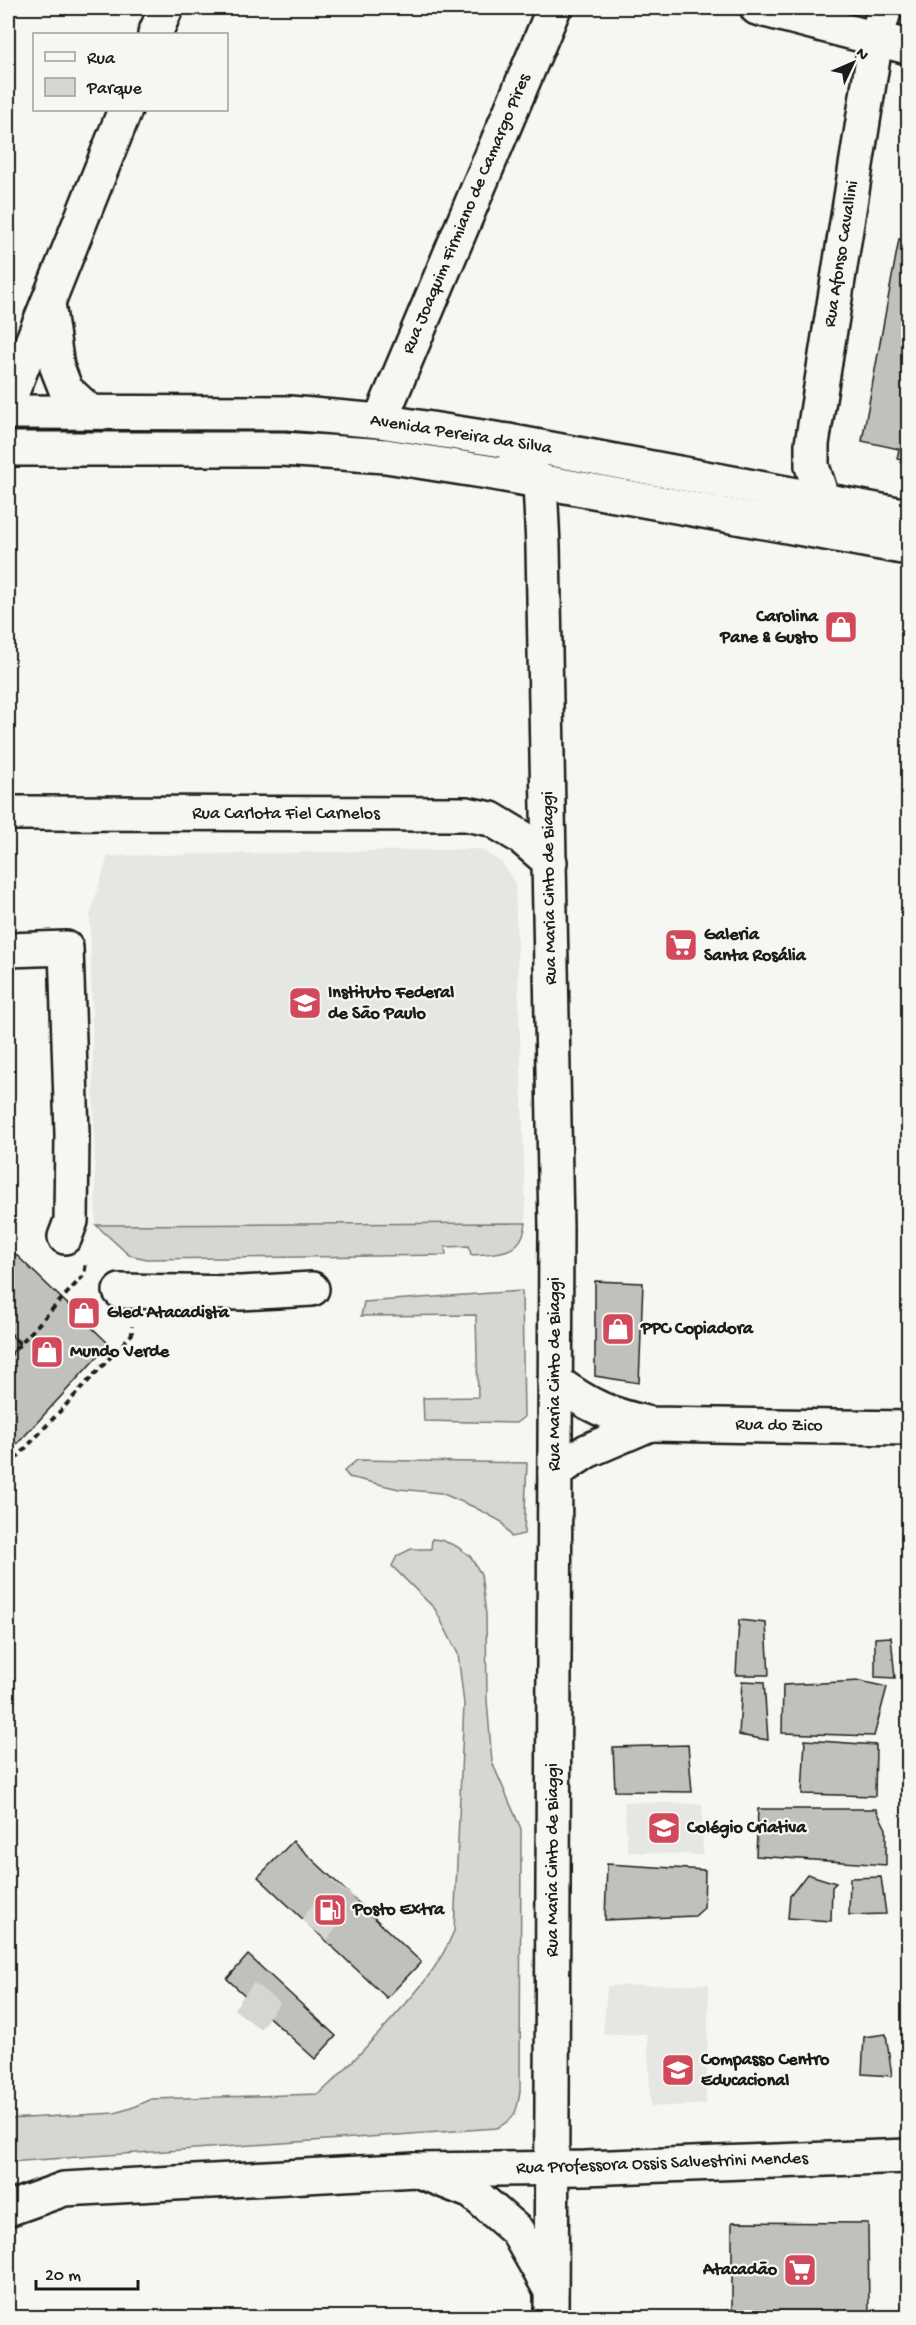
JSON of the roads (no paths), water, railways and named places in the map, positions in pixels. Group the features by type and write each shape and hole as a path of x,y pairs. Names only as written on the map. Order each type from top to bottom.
{"main road":[{"path":"155,33 166,8"},
{"name":"Rua Joaquim Firmiano de Camargo Pires","path":"380,421 554,8"},
{"path":"757,8 909,47"},
{"name":"Rua Afonso Cavallini","path":"823,501 812,466 812,444 876,39 885,8"},
{"path":"8,402 125,111"},
{"path":"48,302 57,367 66,390 90,412"},
{"name":"Avenida Pereira da Silva","path":"8,412 289,413 380,421 508,441 909,516"},
{"path":"508,441 540,483"},
{"name":"Avenida Pereira da Silva","path":"8,449 282,448 386,456 488,472 909,548"},
{"name":"Rua Maria Cinto de Biaggi","path":"540,483 550,862 556,1228 551,2304"},
{"name":"Rua Carlota Fiel Carnelos","path":"8,813 466,814 491,819 521,837 550,862"},
{"path":"8,950 66,948 72,1134 71,1221 76,1248"},
{"path":"106,1287 241,1293 312,1289"},
{"name":"Rua do Zico","path":"555,1381 581,1400 613,1415 650,1424 909,1428"},
{"name":"Rua do Zico","path":"555,1472 587,1451 650,1424"},
{"name":"Rua Professora Ossis Salvestrini Mendes","path":"8,2209 64,2189 416,2170 552,2168 909,2156"},
{"name":"Rua Professora Ossis Salvestrini Mendes","path":"416,2170 472,2192 517,2231 551,2304"}],"tunnel":[{"path":"314,1930 345,1890"},
{"path":"247,2019 271,1987"}],"place":[{"name":"Carolina Pane & Gusto","path":"841,627"},
{"name":"Galeria Santa Rosália","path":"681,945"},
{"name":"Instituto Federal de São Paulo","path":"305,1003"},
{"name":"Gled Atacadista","path":"84,1313"},
{"name":"PPC Copiadora","path":"618,1329"},
{"name":"Mundo Verde","path":"47,1352"},
{"name":"Colégio Criativa","path":"664,1828"},
{"name":"Posto Extra","path":"330,1910"},
{"name":"Compasso Centro Educacional","path":"678,2070"},
{"name":"Atacadão","path":"800,2270"}]}
